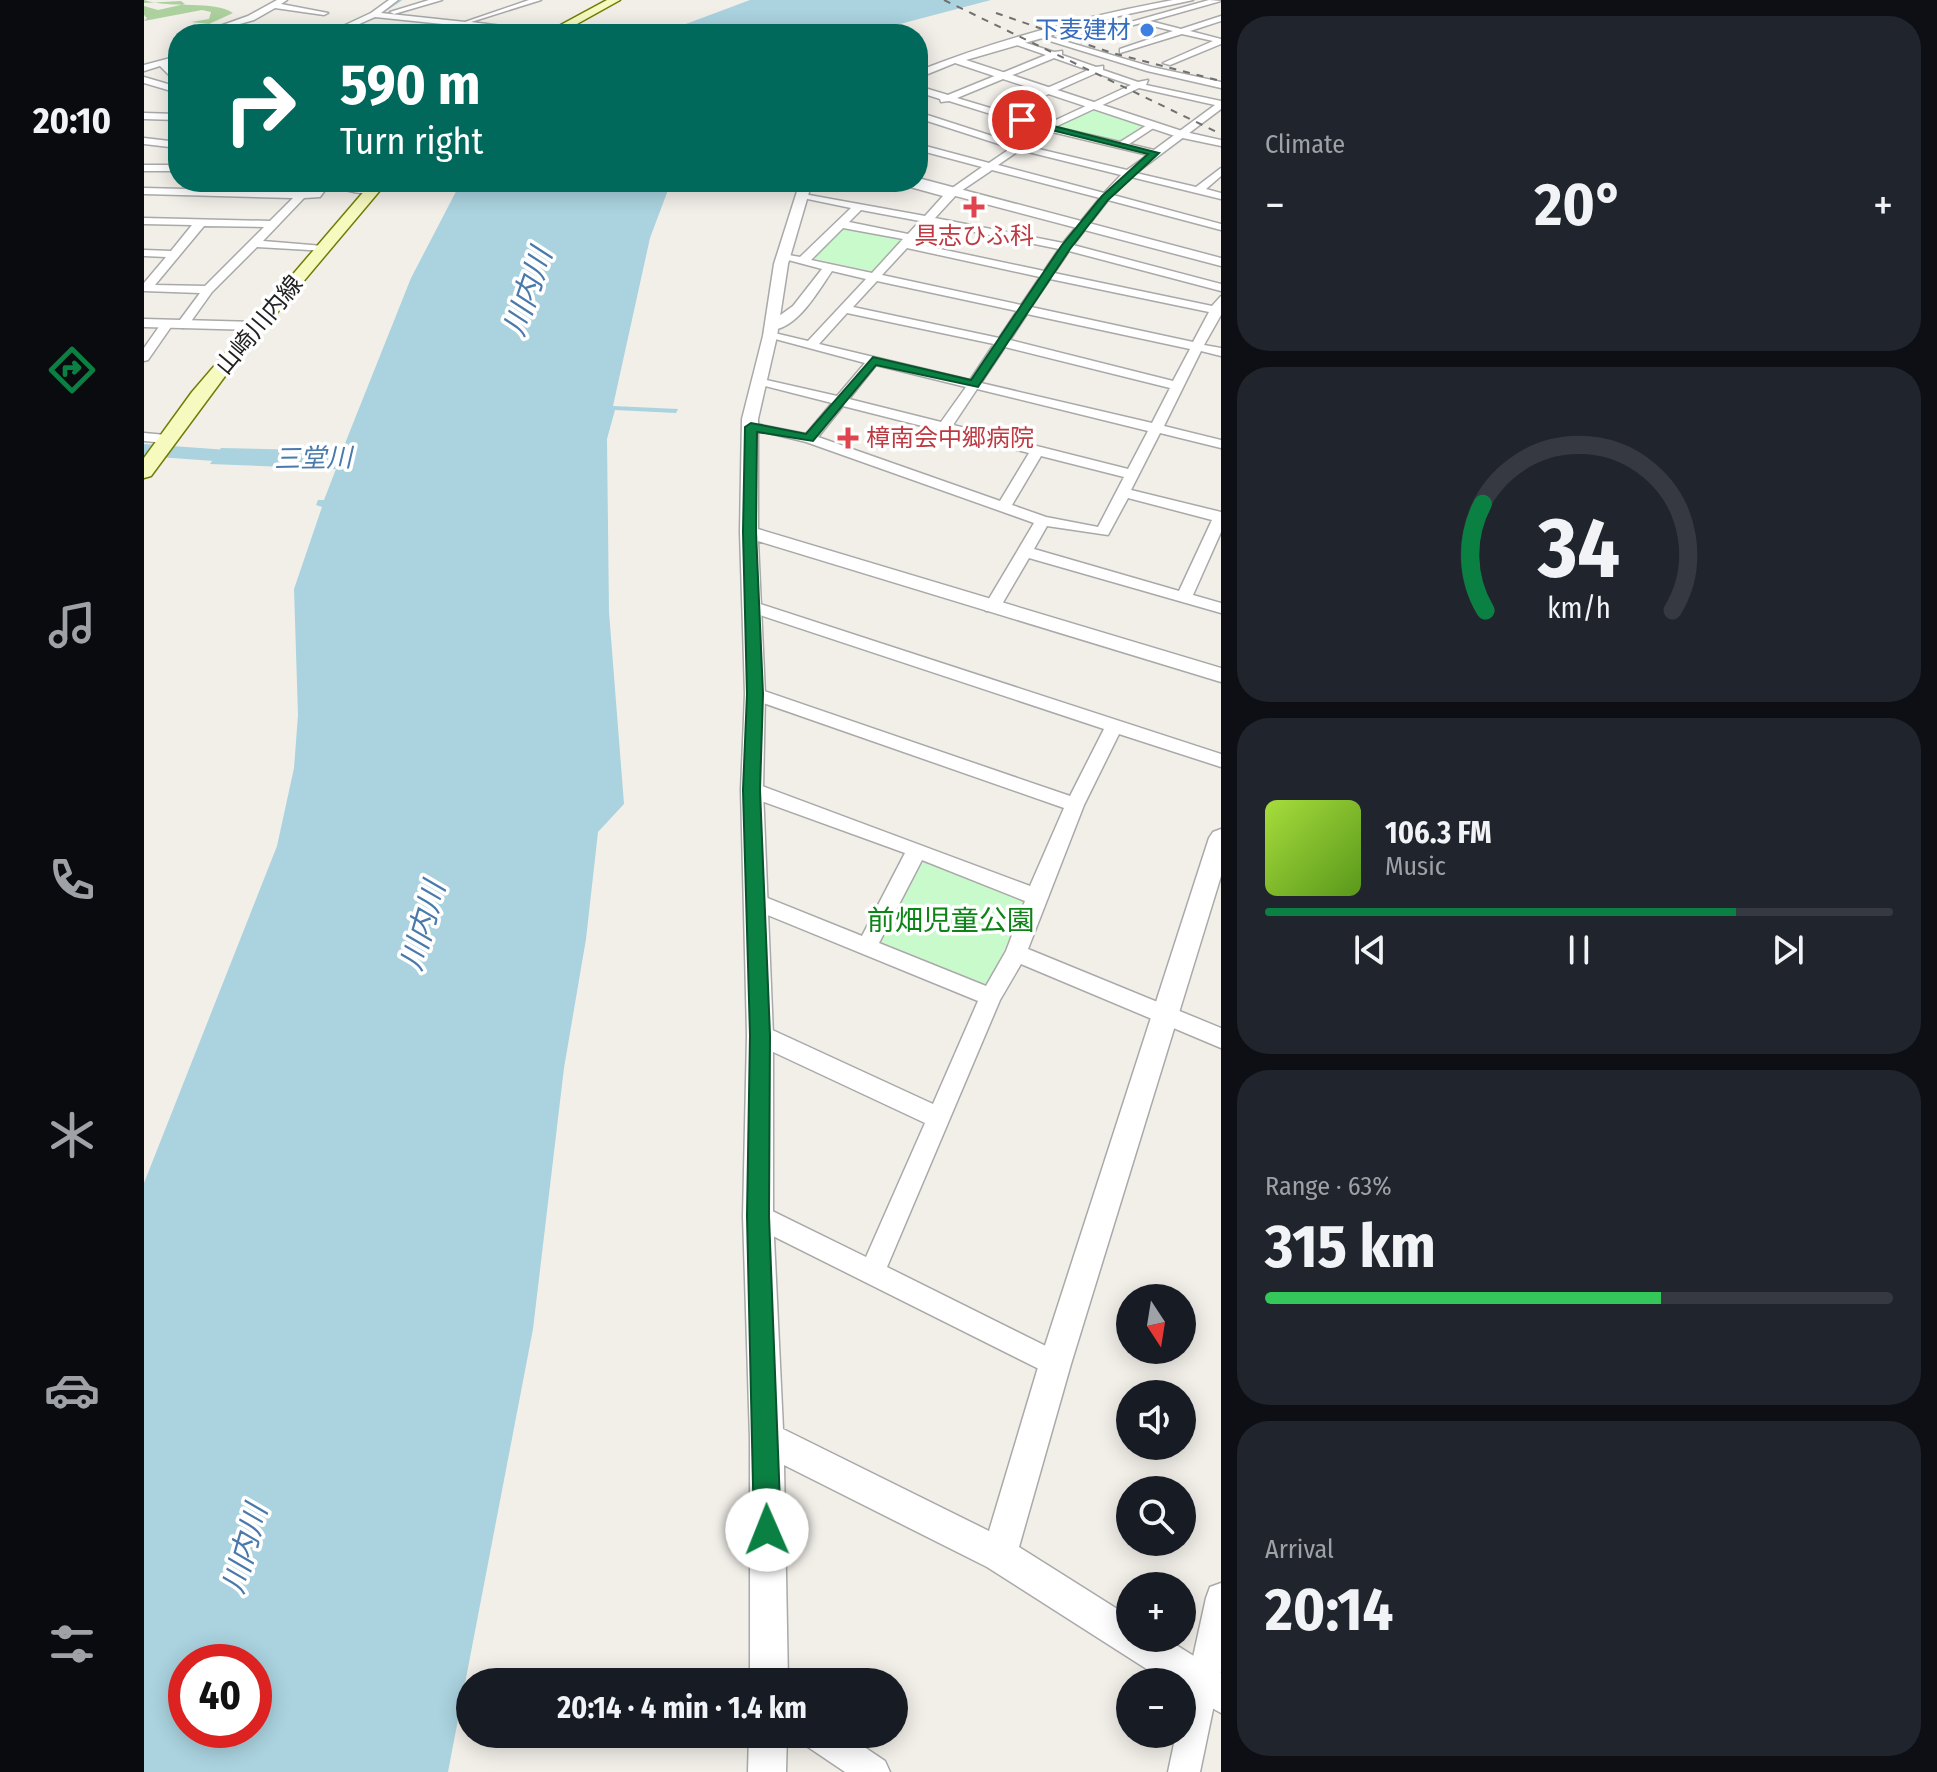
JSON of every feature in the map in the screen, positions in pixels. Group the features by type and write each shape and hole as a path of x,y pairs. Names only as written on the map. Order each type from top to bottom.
{"main road":[{"path":"568,24 615,0"},
{"name":"山崎川内線","path":"148,466 256,326 372,192"}],"street":[{"path":"229,24 283,0"},
{"path":"383,15 394,0"},
{"path":"365,24 405,0"},
{"path":"512,0 524,4"},
{"path":"383,15 460,24 537,0"},
{"path":"928,71 955,60 1118,13 1188,0"},
{"path":"928,108 1053,55 1076,42 1140,20 1218,0"},
{"path":"358,24 437,2"},
{"path":"273,5 324,13"},
{"path":"474,7 493,13"},
{"path":"1118,13 1221,41"},
{"path":"1123,51 1221,18"},
{"path":"1057,30 1076,42 1150,69 1221,85"},
{"path":"1040,35 1123,51 1211,74"},
{"path":"1167,63 1221,41"},
{"path":"1017,42 1139,82 1221,103"},
{"path":"955,60 1182,135 1221,143"},
{"path":"164,66 168,64"},
{"path":"164,66 168,72"},
{"path":"144,68 168,66"},
{"path":"998,113 1098,69"},
{"path":"810,346 954,192 1046,128 1139,82 1150,69"},
{"path":"144,80 168,83"},
{"path":"144,92 168,86"},
{"path":"928,92 1046,128 1154,153"},
{"path":"945,427 1066,247 1105,198 1128,174 1221,103"},
{"path":"144,116 168,117"},
{"path":"928,116 1018,147 1221,196"},
{"path":"1122,145 1152,125"},
{"path":"144,141 168,144"},
{"path":"928,150 1221,227"},
{"path":"144,168 168,168"},
{"path":"1199,190 1221,171"},
{"path":"928,183 1221,262"},
{"path":"928,187 954,192"},
{"path":"144,191 168,192"},
{"path":"183,192 316,195 318,192"},
{"path":"769,1668 767,1439 758,1216 760,1035 752,790 755,694 749,532 750,419 771,332 783,257 803,192"},
{"path":"817,192 860,205 1066,247 1221,288"},
{"path":"183,324 208,290 301,195"},
{"path":"805,259 860,205"},
{"path":"144,221 271,224"},
{"path":"145,288 201,222"},
{"path":"751,427 809,439 1043,521 1103,532 1196,346 1220,307 1047,275 841,224"},
{"path":"252,243 323,249"},
{"path":"144,253 176,254"},
{"path":"783,257 805,259 1221,352"},
{"path":"771,332 801,305 831,265"},
{"path":"145,288 208,290"},
{"path":"845,309 1002,342 1177,386"},
{"path":"144,323 256,326"},
{"path":"144,357 167,324"},
{"path":"771,332 810,346 1221,444"},
{"path":"809,439 873,361"},
{"path":"758,380 1134,475"},
{"path":"144,437 166,439"},
{"path":"1003,508 1037,450"},
{"path":"1125,493 1221,517 1184,597"},
{"path":"992,607 1043,521"},
{"path":"749,532 1221,675"},
{"path":"1026,552 1221,608"},
{"path":"751,606 1113,728 1221,761"},
{"path":"755,694 1075,805"},
{"path":"873,1271 991,997 1016,953 1075,805 1113,728"},
{"path":"752,790 1036,897"},
{"path":"999,1555 1055,1364 1221,838"},
{"path":"868,944 917,850"},
{"path":"755,901 868,944 991,997"},
{"path":"1016,953 1221,1038"},
{"path":"760,1035 939,1118"},
{"path":"758,1216 1055,1364"},
{"path":"767,1439 999,1555 1116,1629"},
{"path":"1184,1772 1212,1688 1221,1598"},
{"path":"1153,1652 1212,1688"},
{"path":"767,1772 768,1748"},
{"path":"837,1748 874,1772"}],"green space":[{"path":"181,1 185,4 179,5 154,2"},
{"path":"182,5 215,7 233,13 209,24 191,22 209,19 211,12 202,10 144,21 147,18 144,6 158,10"},
{"path":"1095,108 1147,125 1121,143 1056,128"},
{"path":"844,226 906,239 874,272 812,258"},
{"name":"前畑児童公園","path":"925,859 1027,901 987,986 879,941"}],"water":[{"path":"750,0 991,0 900,24 686,24"},
{"name":"川内川","path":"456,192 667,192 650,238 613,406 678,409 676,413 615,410 607,439 609,612 624,804 598,832 586,939 564,1068 533,1329 468,1668 456,1668 456,1730 448,1772 144,1772 144,1183 277,846 294,768 298,715 294,589 322,507 316,505 318,500 324,500 336,469 210,464 221,448 342,451 411,278"}],"waterway":[{"path":"360,24 401,0"},
{"name":"三堂川","path":"144,450 257,458"}],"railway":[{"path":"944,0 1221,134"},
{"path":"996,13 1112,53 1221,81"}],"place":[{"name":"下麦建材","path":"1147,30"},
{"name":"具志ひふ科","path":"974,207"},
{"name":"樟南会中郷病院","path":"848,438"}],"route":[{"path":"767,1530 767,1439 758,1216 760,1035 752,790 755,694 749,532 751,427 809,439 873,361 974,384 1066,247 1105,198 1154,153 1022,120"}]}
